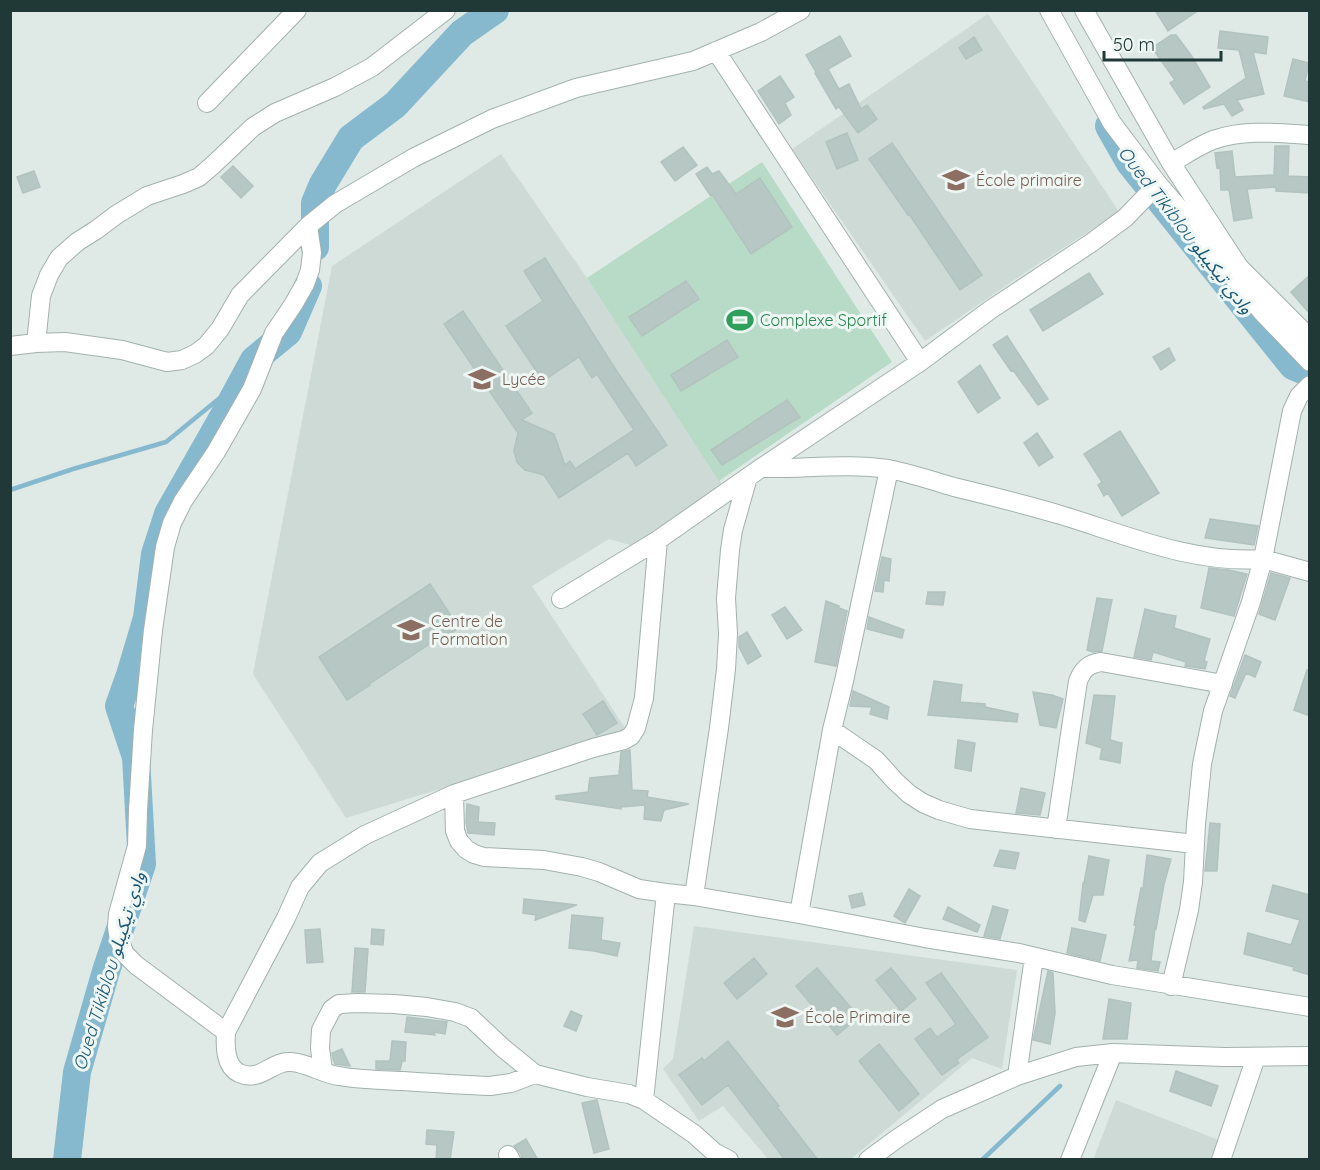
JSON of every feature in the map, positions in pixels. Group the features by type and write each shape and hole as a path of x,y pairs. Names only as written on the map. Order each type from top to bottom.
{"street":[{"path":"207,104 297,10"},
{"path":"36,343 41,296 49,275 60,258 77,242 147,195 199,177 254,127 275,113 335,87 372,67 446,10"},
{"path":"10,346 64,342 122,350 167,362 182,360 206,346 220,329 240,296 308,226 334,204 413,158 492,119 576,88 693,61 761,32 801,10"},
{"path":"1049,10 1112,123 1158,184 1262,312 1310,362"},
{"path":"1084,10 1172,163 1239,267 1310,338"},
{"path":"716,51 920,362"},
{"path":"1172,163 1211,141 1231,135 1251,132 1310,135"},
{"path":"561,599 658,540 920,362 990,310 1125,218 1158,184"},
{"path":"226,1032 136,965 125,954 117,927 118,914 137,846 153,630 165,547 172,523 183,501 216,452 252,389 274,333 305,284 312,253 308,226"},
{"path":"1171,986 1189,910 1202,764 1213,711 1251,602 1263,559 1292,411 1299,396 1310,385"},
{"path":"755,472 832,466 889,469 1063,515 1176,551 1232,560 1263,559 1310,572"},
{"path":"799,914 832,730 889,469"},
{"path":"694,896 726,669 728,634 726,598 730,550 733,530 755,472"},
{"path":"536,1074 511,1083 490,1086 336,1076 291,1062 284,1062 252,1076 239,1072 230,1065 225,1047 226,1032 300,887 320,863 365,835 454,794 631,736 636,728 644,698 658,540"},
{"path":"1056,829 1078,681 1087,666 1101,662 1222,684"},
{"path":"832,730 876,760 909,794 939,810 970,819 1195,844"},
{"path":"454,794 455,831 459,841 466,849 484,857 544,860 599,872 639,889 694,896 1019,953 1171,986 1310,1007"},
{"path":"644,1100 666,893"},
{"path":"1017,1076 1034,957"},
{"path":"323,1071 321,1030 332,1009 339,1004 427,1006 455,1012 471,1018 503,1048 536,1074 629,1094 644,1100 694,1134 718,1157"},
{"path":"1070,1160 1113,1053"},
{"path":"868,1160 942,1109 1017,1076 1076,1057 1113,1053 1224,1057 1310,1056"},
{"path":"1221,1160 1256,1057"}],"shaded area":[{"name":"École primaire","path":"988,14 1119,212 925,341 792,149"},
{"path":"501,154 587,278 724,487 637,547 609,539 532,586 627,731 346,818 253,674 332,266"},
{"name":"École Primaire","path":"694,926 1017,970 1002,1069 972,1058 851,1159 768,1159 723,1106 699,1121 663,1069 673,1059"},
{"path":"1116,1100 1224,1142 1218,1159 1093,1160"}],"green space":[{"name":"Complexe Sportif","path":"762,162 892,362 719,481 587,278"}],"building":[{"path":"1155,10 1199,10 1168,31"},
{"path":"1220,31 1268,37 1266,54 1253,52 1264,94 1237,100 1243,110 1232,116 1224,104 1204,109 1203,107 1246,78 1239,50 1218,48"},
{"path":"1171,35 1176,35 1191,55 1210,87 1184,104 1170,83 1175,80 1152,48"},
{"path":"840,36 851,56 828,69 839,89 849,84 861,109 867,105 877,119 858,133 839,107 836,109 806,55"},
{"path":"974,37 982,50 966,59 959,48"},
{"path":"1293,59 1309,63 1305,81 1310,82 1310,102 1284,96"},
{"path":"780,76 794,97 785,103 791,115 779,124 758,91"},
{"path":"847,133 858,160 837,169 826,142"},
{"path":"892,143 982,275 960,290 869,159"},
{"path":"1275,146 1289,146 1288,176 1310,177 1310,193 1276,191 1276,187 1247,189 1252,218 1234,221 1229,190 1221,190 1220,167 1217,168 1215,153 1232,151 1235,177 1274,175"},
{"path":"683,147 697,165 675,181 661,162"},
{"path":"233,166 253,186 241,198 221,177"},
{"path":"707,167 712,174 719,171 736,194 760,178 792,227 751,254 712,194 710,195 696,174"},
{"path":"34,171 40,187 23,193 17,177"},
{"path":"545,258 667,445 636,466 628,453 559,498 544,475 525,470 517,462 514,451 518,433 444,324 463,311 532,413 522,420 554,434 565,465 570,461 575,469 634,430 597,374 592,378 579,357 543,381 506,326 543,301 524,271"},
{"path":"1089,273 1103,294 1043,331 1030,310"},
{"path":"1310,275 1310,314 1291,292"},
{"path":"686,281 699,299 642,336 629,317"},
{"path":"1007,336 1048,399 1038,405 993,345"},
{"path":"727,340 738,357 681,391 671,375"},
{"path":"1169,348 1175,360 1161,370 1153,357"},
{"path":"980,365 1000,398 978,413 958,382"},
{"path":"787,400 800,417 722,465 711,450"},
{"path":"1120,431 1159,493 1122,516 1108,493 1104,496 1098,485 1102,482 1084,454"},
{"path":"1037,433 1053,457 1039,466 1024,443"},
{"path":"1210,519 1258,526 1254,545 1205,538"},
{"path":"882,557 891,559 889,581 884,580 883,592 875,591"},
{"path":"1209,568 1247,574 1234,616 1201,608"},
{"path":"1271,573 1290,578 1275,620 1259,614"},
{"path":"430,584 459,628 438,641 437,639 347,700 319,657"},
{"path":"928,592 945,592 943,605 926,604"},
{"path":"1097,598 1112,600 1102,651 1093,652 1087,650"},
{"path":"826,601 847,611 836,666 815,662"},
{"path":"785,607 802,630 787,639 772,615"},
{"path":"1145,609 1176,616 1174,628 1210,639 1204,661 1207,662 1205,669 1185,666 1186,662 1153,652 1151,660 1134,657"},
{"path":"869,617 904,630 902,638 867,629"},
{"path":"747,632 761,656 748,664 739,647 739,637"},
{"path":"1245,655 1261,662 1255,677 1246,673 1235,698 1230,696"},
{"path":"1307,670 1310,670 1310,716 1294,710"},
{"path":"934,681 962,685 960,702 985,704 985,707 1018,714 1017,722 928,715"},
{"path":"853,691 889,707 887,719 870,714 872,707 850,706"},
{"path":"1033,692 1063,699 1056,728 1040,725"},
{"path":"1094,695 1115,696 1110,740 1122,743 1120,763 1100,759 1102,748 1086,743"},
{"path":"603,701 617,723 597,735 583,714"},
{"path":"958,740 975,743 971,771 955,768"},
{"path":"630,750 632,790 648,791 647,797 689,804 664,810 661,821 644,819 645,805 621,807 621,809 556,799 556,796 588,792 590,778 619,775 621,752"},
{"path":"1021,788 1045,793 1040,815 1016,813"},
{"path":"467,804 479,807 478,822 495,823 494,835 468,833"},
{"path":"1210,823 1220,824 1217,871 1205,871"},
{"path":"1000,850 1019,853 1015,869 994,866"},
{"path":"1147,855 1171,859 1155,928 1151,961 1160,962 1158,971 1137,968 1138,960 1129,961"},
{"path":"1089,856 1109,860 1103,895 1093,895 1085,922 1079,920"},
{"path":"1273,885 1310,895 1310,975 1293,970 1294,967 1244,954 1248,933 1291,945 1300,920 1266,911"},
{"path":"909,889 920,896 905,923 894,916"},
{"path":"862,893 865,905 852,908 849,896"},
{"path":"524,899 577,905 535,920 536,915 523,913"},
{"path":"993,906 1008,910 1000,939 984,936"},
{"path":"948,907 980,925 977,932 943,919"},
{"path":"572,915 603,918 601,940 620,943 617,956 569,948"},
{"path":"1072,928 1106,935 1100,961 1067,953"},
{"path":"320,929 323,962 307,963 305,930"},
{"path":"372,929 384,930 383,945 371,944"},
{"path":"355,948 368,949 365,992 352,992"},
{"path":"754,958 767,974 737,999 724,983"},
{"path":"817,968 859,1017 837,1035 796,986"},
{"path":"891,968 916,999 901,1011 876,980"},
{"path":"1048,971 1053,973 1055,1013 1050,1044 1033,1040"},
{"path":"941,973 988,1037 956,1060 959,1063 942,1075 915,1039 930,1028 937,1037 956,1024 926,983"},
{"path":"1109,999 1131,1003 1127,1039 1103,1039"},
{"path":"571,1011 582,1016 576,1031 564,1026"},
{"path":"407,1017 447,1022 445,1034 405,1032"},
{"path":"392,1041 406,1042 405,1061 402,1061 400,1070 376,1069 376,1061 390,1061"},
{"path":"728,1041 818,1160 785,1160 728,1085 702,1105 679,1075 702,1058 704,1061"},
{"path":"879,1044 919,1094 899,1111 859,1061"},
{"path":"342,1049 350,1066 335,1064 332,1053"},
{"path":"1176,1071 1218,1086 1211,1106 1170,1091"},
{"path":"597,1100 609,1149 594,1153 582,1103"},
{"path":"427,1130 454,1132 450,1160 436,1160 437,1145 426,1144"},
{"path":"526,1139 538,1160 522,1160 521,1154 514,1146"}],"waterway":[{"name":"Oued Tikiblou وادي تيكيبلو","path":"315,247 315,203 323,184 351,138 395,105 462,33 495,10"},
{"name":"Oued Tikiblou وادي تيكيبلو","path":"1109,126 1130,163 1293,366 1310,373"},
{"name":"Oued Tikiblou وادي تيكيبلو","path":"67,1160 77,1072 106,971 142,864 136,757 119,706 147,618 155,554 168,514 254,360 288,332 308,286"},
{"path":"10,490 166,442 243,379"},
{"path":"982,1160 1060,1086"}],"place":[{"name":"École primaire","path":"956,180"},
{"name":"Complexe Sportif","path":"740,320"},
{"name":"Lycée","path":"482,379"},
{"name":"Centre de Formation","path":"411,630"},
{"name":"École Primaire","path":"785,1017"}]}
